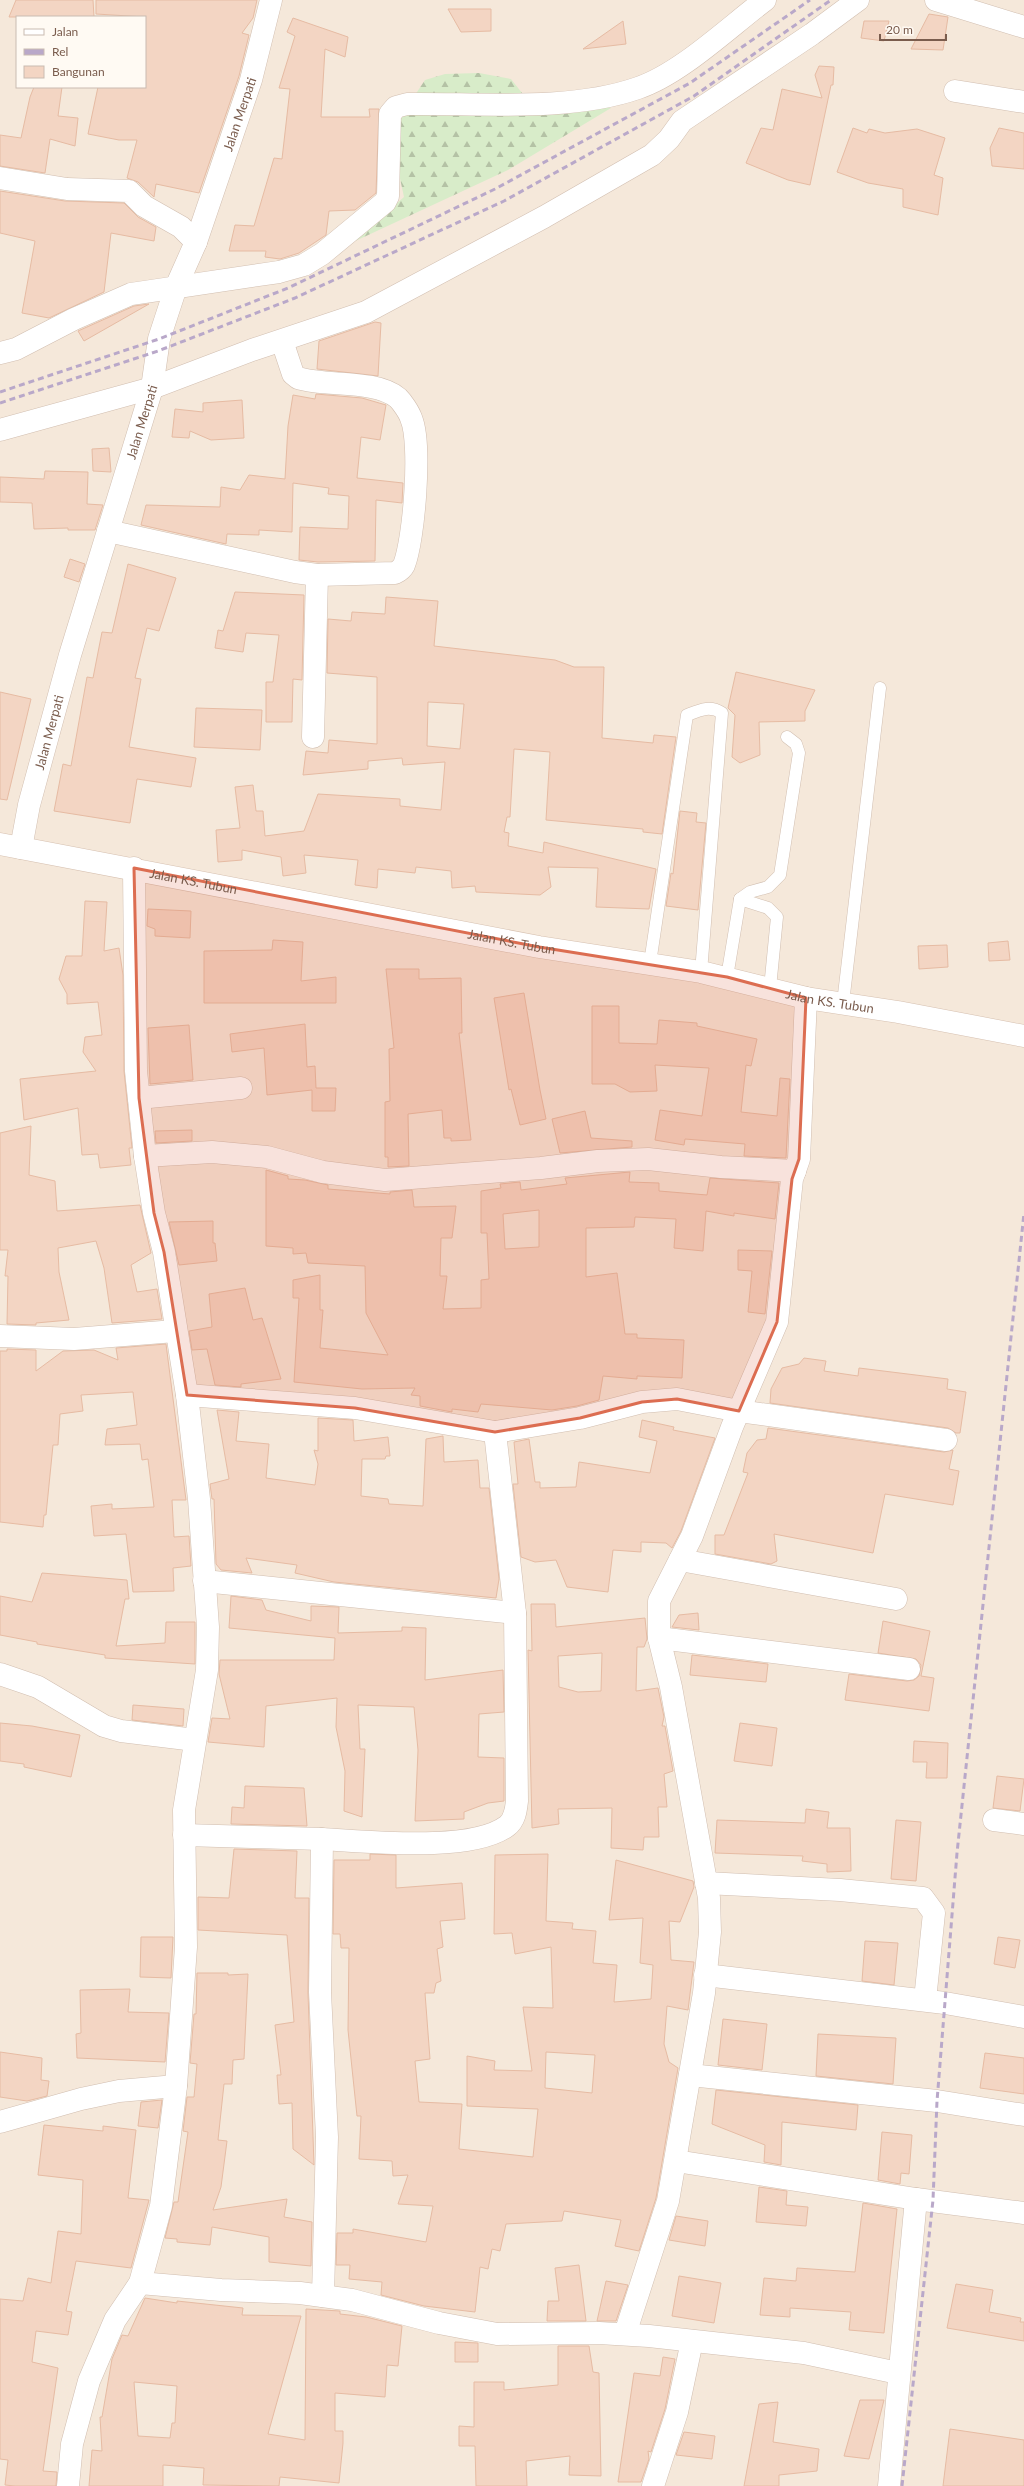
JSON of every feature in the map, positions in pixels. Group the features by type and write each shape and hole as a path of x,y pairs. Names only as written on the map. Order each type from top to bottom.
{"street":[{"name":"Jalan Merpati","path":"10,846 28,805 70,655 152,388 159,339 176,287 196,242 251,80 271,0"},
{"path":"0,353 16,349 74,319 131,294 279,272 304,265 322,254 385,202 388,196 390,114 396,107 408,104 566,103 638,88 672,71 765,0"},
{"path":"0,430 152,388 366,312 544,217 626,171 662,146 682,121 812,34 858,0"},
{"path":"936,0 1024,27"},
{"path":"955,92 1024,102"},
{"path":"0,178 67,190 129,192 144,206 181,227 196,242"},
{"path":"108,531 317,575 395,573 404,566 413,519 418,463 412,419 399,399 386,391 298,378 293,374 282,341"},
{"path":"313,737 317,575"},
{"name":"Jalan KS. Tubun","path":"10,846 134,868 539,947 701,972 727,977 806,998 843,1003 1024,1036"},
{"path":"68,2486 72,2444 89,2381 114,2320 140,2283 161,2206 176,2086 186,1947 184,1835 187,1782 207,1670 208,1627 199,1499 187,1395 175,1331 164,1252 154,1213 145,1156 136,1071 134,868"},
{"path":"625,2334 668,2201 676,2161 706,1975 710,1932 706,1884 671,1687 659,1638 660,1601 692,1536 739,1412 777,1322 792,1179 799,1159 806,998"},
{"path":"139,1098 241,1088"},
{"path":"145,1156 212,1152 267,1157 323,1172 385,1180 542,1168 598,1161 648,1159 721,1167 795,1171"},
{"path":"0,1336 74,1339 175,1331"},
{"path":"187,1395 355,1408 495,1432 580,1418 642,1402 677,1398 739,1412 946,1440"},
{"path":"184,1835 394,1842 445,1841 483,1837 508,1825 515,1816 517,1801 515,1614 495,1432"},
{"path":"680,1560 896,1599"},
{"path":"204,1581 515,1614"},
{"path":"659,1638 909,1669"},
{"path":"0,1674 38,1687 104,1726 121,1731 195,1740"},
{"path":"994,1820 1024,1824"},
{"path":"322,1839 320,1992 327,2137 323,2296"},
{"path":"706,1884 840,1890 923,1898 934,1913 925,2000"},
{"path":"706,1975 925,2000 1024,2017"},
{"path":"690,2075 938,2101 1024,2115"},
{"path":"0,2122 111,2093 176,2086"},
{"path":"676,2161 916,2199 1024,2213"},
{"path":"889,2486 898,2373 916,2199"},
{"path":"140,2283 323,2296 352,2300 439,2323 497,2334 625,2334 804,2353 898,2373"},
{"path":"653,2486 677,2412 692,2341"}],"lane":[{"path":"843,1003 880,688"},
{"path":"650,963 687,715 701,709 715,708 722,713 701,972"},
{"path":"727,977 740,899 750,892 768,887 780,875 799,753 796,744 787,737"},
{"path":"740,899 768,908 777,917 770,988"}],"highlighted area":[{"path":"134,868 539,947 727,977 806,998 799,1159 792,1179 777,1322 739,1411 677,1399 642,1402 580,1418 495,1432 355,1408 187,1395 164,1252 154,1213 139,1098"}],"shaded area":[{"path":"0,0 1024,0 1024,2486 0,2486"}],"green space":[{"path":"479,73 511,79 526,98 584,95 611,108 508,170 351,243 404,197 396,160 399,119 425,80 445,74"}],"building":[{"path":"16,0 93,0 94,16 9,17"},
{"path":"96,0 257,0 253,18 242,33 249,35 239,76 199,193 156,184 154,197 138,182 127,178 137,140 119,140 88,134 98,88 146,88 146,16 96,14"},
{"path":"448,9 491,9 491,31 461,32"},
{"path":"929,14 948,17 943,50 911,49"},
{"path":"293,18 348,37 345,57 325,49 321,117 370,117 369,109 379,109 376,193 355,210 329,211 326,235 299,253 280,259 265,257 266,251 229,251 235,225 254,226 274,158 282,159 290,89 279,88 295,36 287,32"},
{"path":"623,21 626,44 583,49"},
{"path":"864,21 889,21 884,41 861,38"},
{"path":"819,66 834,67 833,85 831,85 810,185 788,180 746,163 761,128 773,130 782,89 822,98 815,75"},
{"path":"34,88 62,88 58,116 78,118 75,146 50,139 45,173 0,166 0,135 21,138 30,97"},
{"path":"853,128 867,133 869,129 885,133 917,129 945,138 934,175 943,178 938,215 903,207 903,189 868,183 837,172"},
{"path":"999,128 1024,133 1024,169 992,166 990,148"},
{"path":"0,191 65,201 124,203 138,217 156,227 154,241 111,233 104,292 49,318 22,313 35,241 0,233"},
{"path":"149,304 84,341 78,331 134,306"},
{"path":"375,322 381,323 378,376 317,369 319,341"},
{"path":"316,394 362,398 386,405 380,440 361,437 357,478 403,483 402,503 376,500 375,561 318,562 299,560 300,527 348,529 349,496 328,494 329,488 293,483 292,532 259,530 259,535 227,534 226,544 141,525 146,505 220,507 221,487 240,490 249,475 285,479 288,426 293,395 315,399"},
{"path":"242,400 244,438 211,440 190,431 189,438 172,437 175,409 203,412 203,403"},
{"path":"109,448 111,472 93,471 92,449"},
{"path":"45,471 88,472 87,504 103,505 95,530 68,530 68,528 34,529 32,503 0,502 0,477 44,479"},
{"path":"70,559 85,564 79,582 64,577"},
{"path":"128,564 176,578 159,631 147,628 135,678 141,679 129,747 196,758 191,787 137,779 130,823 54,811 63,764 71,766 87,677 93,678 102,632 112,633"},
{"path":"235,592 304,595 302,680 293,679 292,722 266,722 266,682 273,682 279,635 246,633 243,652 215,648 218,630 223,631"},
{"path":"386,597 438,601 434,646 555,660 574,667 604,667 602,738 653,743 654,735 676,737 662,834 643,832 643,829 546,820 550,752 514,749 510,817 507,817 504,832 509,833 508,846 543,853 544,842 656,869 649,909 596,907 598,868 548,867 551,887 540,895 476,892 475,886 452,888 451,871 416,867 415,873 378,869 377,888 355,885 358,860 304,855 306,873 283,876 281,857 242,850 242,860 218,862 216,830 240,828 235,787 253,785 256,811 263,811 265,836 304,831 318,794 400,799 400,806 441,810 445,762 403,765 402,758 368,761 368,769 303,775 306,751 328,753 329,740 377,744 377,677 327,673 328,619 351,621 352,612 385,614","holes":["428,702 464,704 460,749 427,746"]},
{"path":"736,672 815,690 805,711 805,721 759,722 760,755 740,763 732,757 735,715 728,708"},
{"path":"0,692 31,699 7,800 0,799"},
{"path":"196,708 262,710 260,750 194,747"},
{"path":"680,811 697,813 696,822 706,823 698,910 666,906 671,873 673,874"},
{"path":"85,901 107,902 104,951 119,948 123,975 124,1071 132,1148 129,1148 131,1165 100,1168 98,1154 82,1155 78,1108 24,1120 20,1079 96,1071 83,1052 85,1037 102,1035 98,1002 67,1004 67,994 59,979 66,956 82,956"},
{"path":"148,909 191,911 190,938 155,936 155,929 147,926"},
{"path":"273,940 303,942 301,981 336,977 336,1003 204,1003 204,951 272,950"},
{"path":"1008,941 1010,960 989,961 988,943"},
{"path":"947,945 948,967 919,969 918,946"},
{"path":"386,969 419,969 419,979 461,978 462,1033 459,1033 471,1140 451,1141 451,1138 444,1138 442,1110 408,1114 409,1166 388,1167 388,1157 385,1157 385,1102 390,1101 389,1049 394,1048"},
{"path":"524,993 546,1119 520,1125 511,1089 509,1090 494,998"},
{"path":"592,1006 619,1006 619,1043 657,1044 659,1020 697,1023 697,1026 757,1039 751,1066 746,1065 741,1112 777,1116 780,1078 790,1079 786,1158 744,1156 745,1144 685,1139 684,1145 655,1140 660,1110 702,1116 709,1068 655,1065 657,1091 630,1092 615,1084 592,1084"},
{"path":"305,1024 307,1067 315,1066 316,1088 336,1088 335,1111 312,1111 312,1090 267,1095 264,1048 232,1052 230,1034"},
{"path":"189,1025 193,1080 150,1084 148,1028"},
{"path":"585,1111 591,1138 632,1141 632,1147 560,1153 552,1119"},
{"path":"31,1126 29,1175 55,1181 57,1211 140,1205 151,1253 131,1265 137,1292 157,1289 162,1319 112,1323 104,1268 96,1241 58,1248 59,1272 69,1320 36,1323 36,1325 7,1324 8,1276 5,1276 8,1250 0,1250 0,1133"},
{"path":"192,1130 192,1141 156,1143 155,1131"},
{"path":"266,1170 288,1176 288,1179 305,1180 328,1185 328,1189 390,1194 390,1192 412,1190 414,1207 456,1206 452,1238 441,1238 440,1276 447,1276 443,1309 481,1308 481,1280 489,1279 487,1233 481,1233 481,1191 501,1188 500,1184 520,1182 521,1190 567,1184 565,1178 630,1172 629,1182 659,1183 659,1191 707,1195 710,1178 779,1183 775,1219 734,1213 734,1216 706,1211 703,1251 674,1248 676,1219 635,1217 634,1227 586,1228 586,1277 617,1273 625,1334 637,1334 637,1338 684,1340 682,1378 637,1376 637,1379 603,1376 599,1400 577,1406 552,1410 481,1404 478,1412 452,1409 452,1412 420,1406 420,1396 411,1395 415,1388 362,1389 294,1382 299,1298 293,1298 293,1280 320,1275 320,1310 323,1310 320,1348 388,1355 366,1313 365,1266 308,1263 306,1253 293,1254 293,1248 266,1246","holes":["539,1210 539,1247 505,1249 503,1214"]},
{"path":"213,1221 213,1243 215,1243 217,1261 179,1265 169,1222"},
{"path":"738,1250 772,1251 765,1314 748,1312 752,1271 738,1270"},
{"path":"245,1288 253,1320 262,1318 281,1379 241,1384 241,1387 215,1385 207,1349 192,1350 189,1331 212,1327 209,1294"},
{"path":"166,1344 186,1500 172,1500 174,1537 189,1536 191,1566 173,1568 174,1591 133,1592 126,1534 94,1536 91,1506 112,1504 112,1509 154,1507 148,1459 142,1460 140,1444 105,1445 107,1429 137,1425 133,1392 81,1395 83,1411 60,1414 58,1445 53,1445 46,1515 44,1515 43,1527 0,1522 0,1351 7,1351 7,1349 36,1350 36,1371 63,1351 94,1350 118,1360 116,1348"},
{"path":"804,1358 826,1361 824,1371 858,1376 859,1368 948,1379 947,1389 966,1392 960,1433 956,1433 948,1428 770,1403 771,1389 782,1368 799,1364"},
{"path":"217,1410 239,1412 236,1441 269,1444 266,1478 315,1485 318,1464 314,1450 318,1451 318,1418 353,1420 354,1441 388,1437 390,1456 386,1456 385,1459 362,1459 361,1496 388,1499 389,1504 423,1506 426,1439 443,1436 444,1462 478,1460 480,1488 489,1488 499,1579 496,1598 334,1582 295,1573 297,1565 246,1558 252,1573 221,1570 216,1564 214,1499 212,1499 210,1484 229,1479"},
{"path":"642,1420 674,1427 673,1430 715,1438 681,1531 672,1548 666,1543 641,1542 641,1552 613,1550 608,1592 567,1587 556,1560 535,1562 521,1557 513,1484 518,1484 514,1442 529,1439 535,1482 540,1482 540,1488 576,1487 579,1462 650,1473 657,1441 639,1437"},
{"path":"768,1428 944,1452 953,1450 949,1469 959,1471 953,1505 885,1494 873,1553 774,1534 777,1561 771,1564 715,1554 715,1535 724,1535 748,1473 743,1472 747,1453 757,1440 766,1439"},
{"path":"42,1573 127,1580 129,1599 125,1599 116,1646 165,1643 166,1622 195,1622 195,1664 105,1658 105,1655 37,1644 37,1642 0,1635 0,1596 32,1602"},
{"path":"231,1596 262,1600 266,1610 311,1621 311,1606 339,1607 338,1633 402,1631 402,1627 426,1628 425,1680 503,1670 504,1712 479,1714 478,1757 504,1758 504,1801 488,1803 464,1812 464,1819 415,1821 418,1750 414,1707 358,1705 360,1749 365,1749 362,1817 344,1811 345,1771 336,1727 337,1698 266,1706 264,1747 208,1742 212,1718 230,1719 219,1674 220,1660 334,1660 335,1638 229,1628"},
{"path":"531,1604 555,1604 556,1627 645,1618 647,1639 644,1647 637,1647 636,1691 658,1688 664,1717 662,1726 665,1726 673,1771 664,1774 667,1807 658,1807 659,1837 644,1837 643,1850 611,1848 612,1808 558,1809 559,1824 532,1828 528,1650 532,1651","holes":["602,1653 601,1691 578,1692 559,1687 558,1656"]},
{"path":"698,1613 699,1630 672,1627 679,1615"},
{"path":"883,1621 930,1631 921,1676 934,1678 929,1711 845,1700 849,1674 907,1681 914,1680 919,1676 921,1665 916,1659 878,1653"},
{"path":"692,1655 768,1664 766,1682 690,1675"},
{"path":"133,1705 184,1709 183,1726 132,1720"},
{"path":"0,1723 32,1726 80,1735 71,1777 24,1767 24,1764 0,1761"},
{"path":"740,1723 777,1728 772,1766 734,1761"},
{"path":"914,1741 948,1743 947,1778 926,1778 927,1762 913,1762"},
{"path":"997,1776 1024,1779 1020,1811 993,1808"},
{"path":"245,1786 304,1788 307,1826 231,1824 232,1807 244,1808"},
{"path":"806,1809 829,1812 827,1828 850,1828 851,1871 827,1872 827,1864 802,1861 803,1856 715,1853 717,1820 805,1823"},
{"path":"896,1820 921,1822 916,1881 891,1879"},
{"path":"234,1849 297,1851 295,1898 309,1898 308,1993 314,2165 293,2149 292,2103 279,2104 277,2075 281,2075 275,2025 294,2022 287,1935 198,1930 198,1897 229,1898"},
{"path":"370,1854 396,1855 396,1888 462,1883 465,1919 440,1921 443,1947 437,1949 441,1981 436,1983 434,1993 425,1993 430,2059 415,2061 419,2102 462,2104 459,2149 533,2157 538,2109 467,2106 467,2056 495,2061 494,2070 532,2071 523,2007 553,2008 551,1947 515,1954 512,1933 494,1934 495,1855 548,1854 546,1921 573,1923 572,1929 596,1931 593,1963 617,1965 614,2002 651,1999 653,1965 640,1963 643,1918 609,1920 616,1860 693,1881 694,1887 680,1922 669,1921 671,1960 694,1962 688,2010 667,2006 664,2044 669,2062 678,2068 656,2198 639,2251 615,2246 621,2220 564,2211 562,2221 506,2224 500,2251 492,2249 488,2269 480,2267 475,2312 424,2306 381,2295 382,2282 349,2279 350,2265 336,2265 337,2233 353,2233 353,2229 426,2242 433,2206 398,2204 408,2175 393,2176 392,2161 359,2159 361,2116 357,2116 348,2030 349,1948 341,1948 340,1934 333,1934 334,1860 370,1860","holes":["546,2052 595,2055 592,2093 545,2088"]},
{"path":"141,1937 173,1937 171,1978 140,1977"},
{"path":"998,1937 1020,1940 1015,1968 994,1964"},
{"path":"865,1941 898,1943 894,1985 862,1981"},
{"path":"197,1973 228,1973 228,1975 248,1974 244,2059 233,2060 232,2084 224,2084 218,2140 227,2141 221,2187 213,2210 287,2199 284,2217 312,2222 311,2266 269,2262 269,2237 212,2227 210,2245 177,2242 177,2239 165,2238 174,2202 178,2202 188,2132 183,2131 187,2097 194,2097 197,2064 190,2063 194,2014 196,2014"},
{"path":"130,1989 128,2012 169,2013 165,2062 77,2058 76,2034 81,2033 80,1990"},
{"path":"723,2019 767,2024 762,2070 718,2065"},
{"path":"818,2034 896,2038 893,2084 816,2076"},
{"path":"0,2052 42,2058 41,2080 49,2081 47,2096 27,2101 0,2097"},
{"path":"985,2053 1024,2058 1024,2094 980,2088"},
{"path":"716,2090 858,2105 856,2130 782,2122 781,2165 764,2162 765,2145 712,2124"},
{"path":"162,2100 158,2128 138,2126 141,2102"},
{"path":"44,2125 103,2131 103,2126 136,2130 128,2198 149,2200 131,2268 76,2261 66,2311 72,2312 68,2335 36,2331 32,2362 58,2368 43,2471 57,2472 56,2486 15,2486 5,2485 8,2460 0,2459 0,2299 23,2301 28,2278 51,2283 58,2231 81,2234 83,2180 38,2175"},
{"path":"882,2132 912,2135 909,2174 901,2173 900,2184 878,2180"},
{"path":"759,2187 787,2191 786,2205 808,2207 806,2226 756,2222"},
{"path":"863,2203 897,2209 884,2333 849,2330 851,2312 790,2308 790,2317 760,2315 764,2278 796,2281 797,2268 855,2272"},
{"path":"676,2216 708,2221 705,2246 669,2240"},
{"path":"579,2265 586,2321 547,2321 548,2301 559,2301 555,2268"},
{"path":"679,2276 721,2283 714,2323 672,2316"},
{"path":"606,2281 628,2285 616,2321 597,2321"},
{"path":"956,2284 993,2290 989,2312 1021,2318 1020,2322 1024,2322 1024,2341 947,2328"},
{"path":"145,2298 177,2303 177,2301 243,2308 242,2315 301,2316 268,2434 305,2440 306,2309 340,2311 340,2314 366,2317 402,2326 398,2366 387,2365 385,2397 335,2393 335,2431 343,2431 339,2483 280,2477 279,2486 203,2485 204,2468 163,2465 163,2486 89,2486 92,2450 102,2451 100,2417 102,2417 112,2359 122,2335 128,2336","holes":["134,2382 177,2386 175,2423 172,2423 170,2438 138,2436"]},
{"path":"455,2342 478,2343 478,2362 455,2362"},
{"path":"558,2346 589,2346 593,2372 599,2373 601,2476 569,2475 570,2456 526,2461 527,2486 476,2486 475,2446 459,2446 459,2426 474,2427 474,2382 504,2382 504,2390 558,2385"},
{"path":"663,2357 675,2359 665,2409 651,2452 648,2451 649,2459 641,2482 618,2482 634,2373 660,2376"},
{"path":"860,2400 884,2400 869,2459 844,2456"},
{"path":"778,2402 773,2442 819,2449 817,2471 779,2475 779,2486 744,2486 759,2404"},
{"path":"950,2429 1024,2440 1024,2486 943,2486"},
{"path":"684,2432 715,2436 712,2459 676,2455"}],"railway":[{"path":"0,392 159,339 288,288 495,189 690,83 810,0"},
{"path":"0,403 158,351 295,298 504,201 694,96 831,0"},
{"path":"902,2486 933,2200 937,2101 957,1853 1024,1213"}]}
